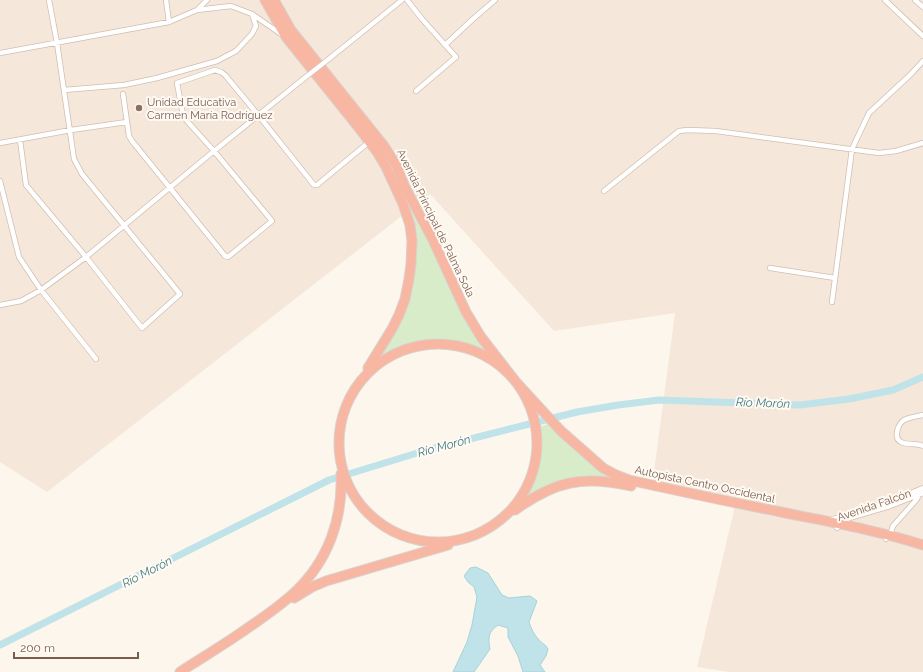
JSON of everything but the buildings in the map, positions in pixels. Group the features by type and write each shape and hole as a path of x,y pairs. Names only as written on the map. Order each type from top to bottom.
{"highway":[{"name":"Avenida Principal de Palma Sola","path":"264,0 286,37 369,142 386,167 403,204 410,225 412,256 408,288 399,315 388,338 357,385"},
{"name":"Avenida Principal de Palma Sola","path":"274,0 291,30 384,146 396,165 466,312 481,337 516,382"},
{"path":"273,611 299,588 312,572 325,552 332,537 338,514 343,481 338,437 341,422 348,399 357,385 373,368 393,355 415,347 439,344 463,348 485,356 505,370 516,382"},
{"name":"Autopista Centro Occidental","path":"516,382 536,411 603,468 620,477 826,521 839,526"},
{"path":"180,672 312,587 326,581 468,538 483,532 503,519 519,501 530,480 535,465 537,449 536,411"},
{"name":"Autopista Centro Occidental","path":"503,519 534,497 552,488 573,482 594,480 627,485 771,516 839,526 923,545"},
{"path":"343,481 365,510 380,524 397,534 413,539 432,542 452,541 468,538"},
{"name":"Autopista Centro Occidental","path":"888,537 923,551"}],"street":[{"path":"20,140 26,185 86,257 142,328 180,294 82,174 74,159 71,130 49,0"},
{"path":"166,0 168,22"},
{"path":"196,10 207,0"},
{"path":"0,304 21,301 41,290 86,257 214,151 402,0"},
{"path":"407,0 456,57 416,91"},
{"path":"445,45 495,0"},
{"path":"885,0 923,36"},
{"path":"916,0 923,7"},
{"path":"0,53 168,22 196,10 231,6 252,14 286,37"},
{"path":"64,90 124,85 217,62 236,51 252,34 256,26 252,14"},
{"path":"832,302 852,149 869,113 923,61"},
{"path":"123,94 129,136 132,141 225,256 228,257 272,222 214,151 187,121 183,115 177,83 215,70 221,72 314,184 317,185 369,142"},
{"path":"0,143 71,130 127,122"},
{"path":"604,191 679,131 716,131 879,153 923,143"},
{"path":"0,181 19,257 41,290 96,358"},
{"path":"770,268 835,278"},
{"path":"923,415 904,420 897,433 899,441 903,443 920,444 923,446"},
{"name":"Avenida Falcón","path":"826,521 889,502 923,488"},
{"path":"888,537 893,526 921,493"},
{"name":"Avenida Falcón","path":"839,526 846,519 890,506 921,493"}],"shaded area":[{"path":"0,0 923,0 923,672 729,672 697,667 735,506 652,487 675,313 554,331 430,194 47,492 0,462"}],"green space":[{"path":"390,163 489,353 470,345 454,341 428,340 401,346 391,351 378,361 377,359 395,334 404,314 415,257 388,164"},
{"path":"548,424 595,467 611,478 564,481 544,487 526,496 533,482 539,462 539,427"}],"water":[{"path":"476,567 488,573 502,595 509,598 530,596 537,601 529,622 536,636 548,649 546,656 540,665 545,672 523,672 518,656 508,637 508,628 498,625 492,630 490,636 490,649 474,672 453,672 467,642 477,597 474,587 464,576 470,568"}],"waterway":[{"name":"Río Morón","path":"0,645 329,480 427,450 577,412 618,405 659,400 800,405 849,399 893,390 923,377"}],"place":[{"name":"Unidad Educativa Carmen María Rodríguez","path":"139,108"}]}
